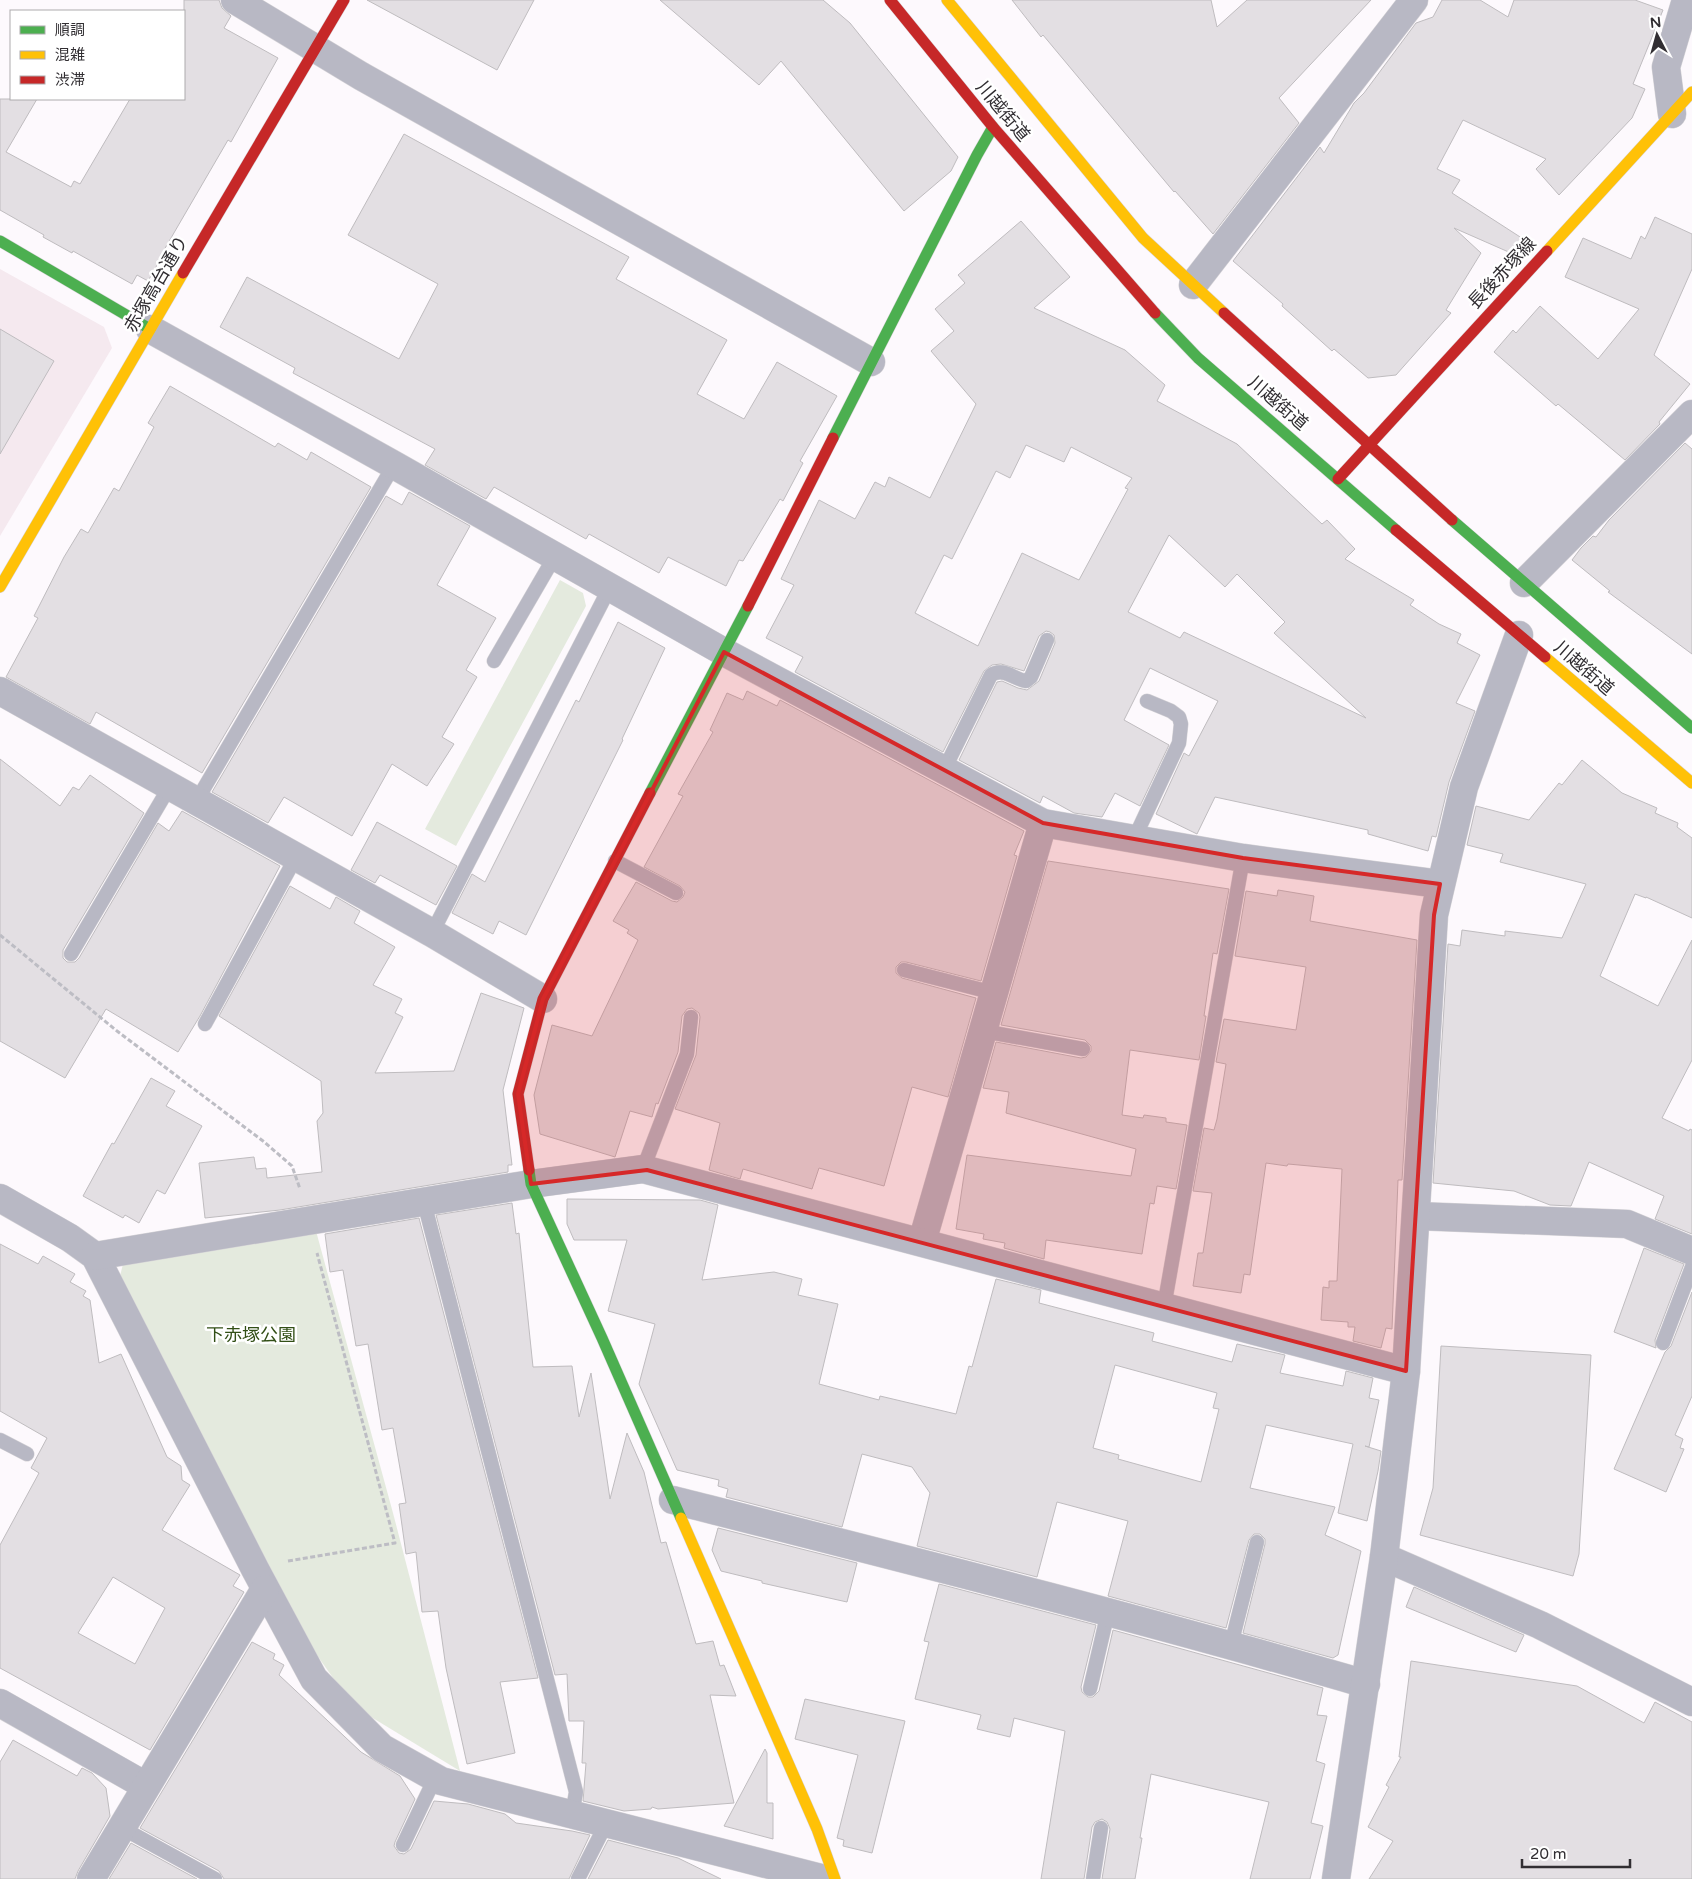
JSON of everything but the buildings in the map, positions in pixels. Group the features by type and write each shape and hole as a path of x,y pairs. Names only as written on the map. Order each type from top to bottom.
{"main road":[{"name":"赤塚高台通り","path":"0,587 344,0"},
{"name":"川越街道","path":"890,0 993,127 1150,308 1198,358 1692,783"},
{"name":"川越街道","path":"947,0 1143,238 1368,445 1692,728"},
{"name":"長後赤塚線","path":"1338,479 1692,92"},
{"path":"835,1879 817,1829 602,1338 531,1184 518,1094 543,999 724,652 870,362 993,127"},
{"path":"0,241 150,329"}],"street":[{"path":"235,0 361,76 870,362"},
{"path":"1193,285 1414,0"},
{"path":"1672,114 1666,67 1686,0"},
{"path":"150,329 724,652 1042,823 1243,858 1440,884"},
{"path":"1524,583 1692,414"},
{"path":"1336,1879 1384,1557 1406,1371 1434,915 1464,787 1519,635"},
{"path":"0,691 432,933 543,999"},
{"path":"922,1242 1042,823"},
{"path":"95,1256 531,1184 642,1169 1406,1371"},
{"path":"0,1198 70,1238 95,1256 265,1589 314,1680 382,1748 441,1781 825,1879"},
{"path":"1416,1216 1627,1224 1692,1251"},
{"path":"673,1500 1108,1612 1366,1684"},
{"path":"1384,1557 1540,1625 1692,1702"},
{"path":"91,1879 265,1589"},
{"path":"0,1703 146,1786"}],"lane":[{"path":"197,800 394,465"},
{"path":"494,661 555,556"},
{"path":"432,933 610,587"},
{"path":"944,770 991,675 997,671 1026,681 1031,677 1047,640"},
{"path":"1134,839 1179,743 1181,733 1179,717 1171,711 1147,701"},
{"path":"71,954 170,786"},
{"path":"205,1024 296,857"},
{"path":"1164,1308 1243,858"},
{"path":"615,861 676,893"},
{"path":"904,970 994,993"},
{"path":"642,1169 687,1054 691,1017"},
{"path":"983,1031 1083,1049"},
{"path":"424,1202 576,1792 572,1815"},
{"path":"1663,1343 1692,1267"},
{"path":"1,1444 27,1454"},
{"path":"1231,1645 1257,1542"},
{"path":"1090,1689 1108,1612"},
{"path":"403,1845 435,1778"},
{"path":"578,1879 606,1824"},
{"path":"122,1828 215,1879"},
{"path":"1093,1879 1101,1828"}],"path":[{"path":"0,935 117,1031 263,1141 292,1166 309,1222 395,1544 299,1560"}],"highlighted area":[{"path":"724,652 1043,823 1243,858 1440,884 1434,915 1406,1371 647,1170 531,1184 518,1094 543,999"}],"shaded area":[{"path":"0,269 104,327 112,348 0,536"}],"green space":[{"path":"560,580 583,593 586,606 456,846 425,829"},
{"name":"下赤塚公園","path":"316,1231 393,1513 460,1771 353,1706 292,1620 120,1276 124,1260"}],"traffic: fast":[{"path":"833,438 993,127"},
{"path":"0,241 150,329"},
{"path":"1155,313 1198,358 1396,530"},
{"path":"1452,520 1692,728"},
{"path":"650,793 748,606"},
{"path":"529,1170 531,1184 602,1338 681,1518"}],"traffic: slow":[{"path":"947,0 1143,238 1224,313"},
{"path":"1547,251 1692,92"},
{"path":"0,587 183,273"},
{"path":"1545,657 1692,783"},
{"path":"681,1518 817,1829 835,1879"}],"traffic: jam":[{"path":"183,273 344,0"},
{"path":"890,0 993,127 1155,313"},
{"path":"1338,479 1547,251"},
{"path":"1224,313 1452,520"},
{"path":"748,606 833,438"},
{"path":"1396,530 1545,657"},
{"path":"529,1170 518,1094 543,999 650,793"}]}
